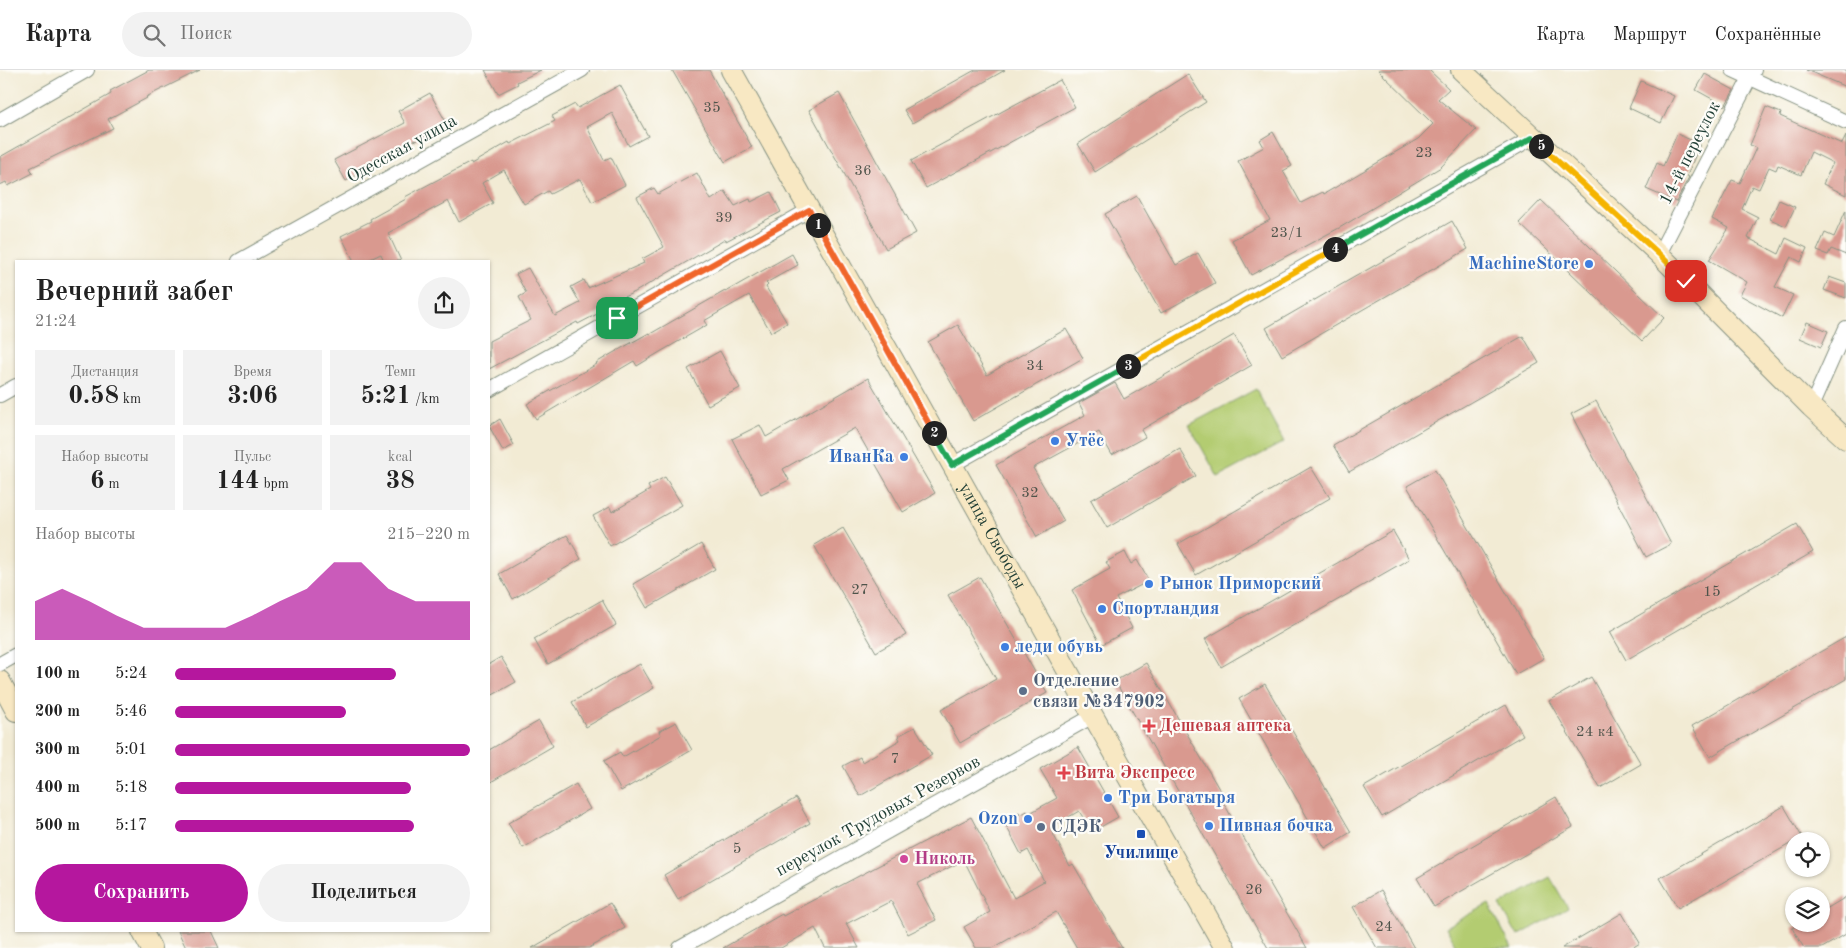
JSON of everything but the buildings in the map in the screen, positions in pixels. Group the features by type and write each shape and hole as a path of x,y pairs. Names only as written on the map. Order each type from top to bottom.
{"main road":[{"name":"улица Свободы","path":"731,70 1225,948"},
{"path":"1461,70 1659,254 1811,407 1846,439"},
{"path":"0,681 15,708"},
{"path":"143,932 151,948"}],"street":[{"path":"0,120 87,70"},
{"name":"Одесская улица","path":"241,260 582,70"},
{"path":"1733,70 1752,74 1846,122"},
{"name":"14-й переулок","path":"1659,254 1752,74"},
{"path":"952,465 1532,138"},
{"path":"490,389 809,210"},
{"path":"1811,407 1846,328"},
{"path":"0,395 15,387"},
{"path":"0,664 15,656"},
{"name":"переулок Трудовых Резервов","path":"680,948 1093,716"}],"green space":[{"path":"1256,389 1284,442 1218,477 1189,425"},
{"path":"1550,877 1568,908 1518,936 1500,905"},
{"path":"1489,904 1512,948 1457,948 1446,927"}],"place":[{"name":"MachineStore","path":"1589,264"},
{"name":"Утёс","path":"1055,441"},
{"name":"ИванКа","path":"904,457"},
{"name":"Рынок Приморский","path":"1149,584"},
{"name":"Спортландия","path":"1102,609"},
{"name":"леди обувь","path":"1005,647"},
{"name":"Отделение связи №347902","path":"1023,691"},
{"name":"Дешевая аптека","path":"1149,726"},
{"name":"Вита Экспресс","path":"1064,773"},
{"name":"Три Богатыря","path":"1108,798"},
{"name":"Ozon","path":"1028,819"},
{"name":"Пивная бочка","path":"1209,826"},
{"name":"СДЭК","path":"1041,827"},
{"name":"Училище","path":"1141,834"},
{"name":"Николь","path":"904,859"}],"route":[{"path":"617,318 809,210 952,465 1532,138 1686,281"}]}
